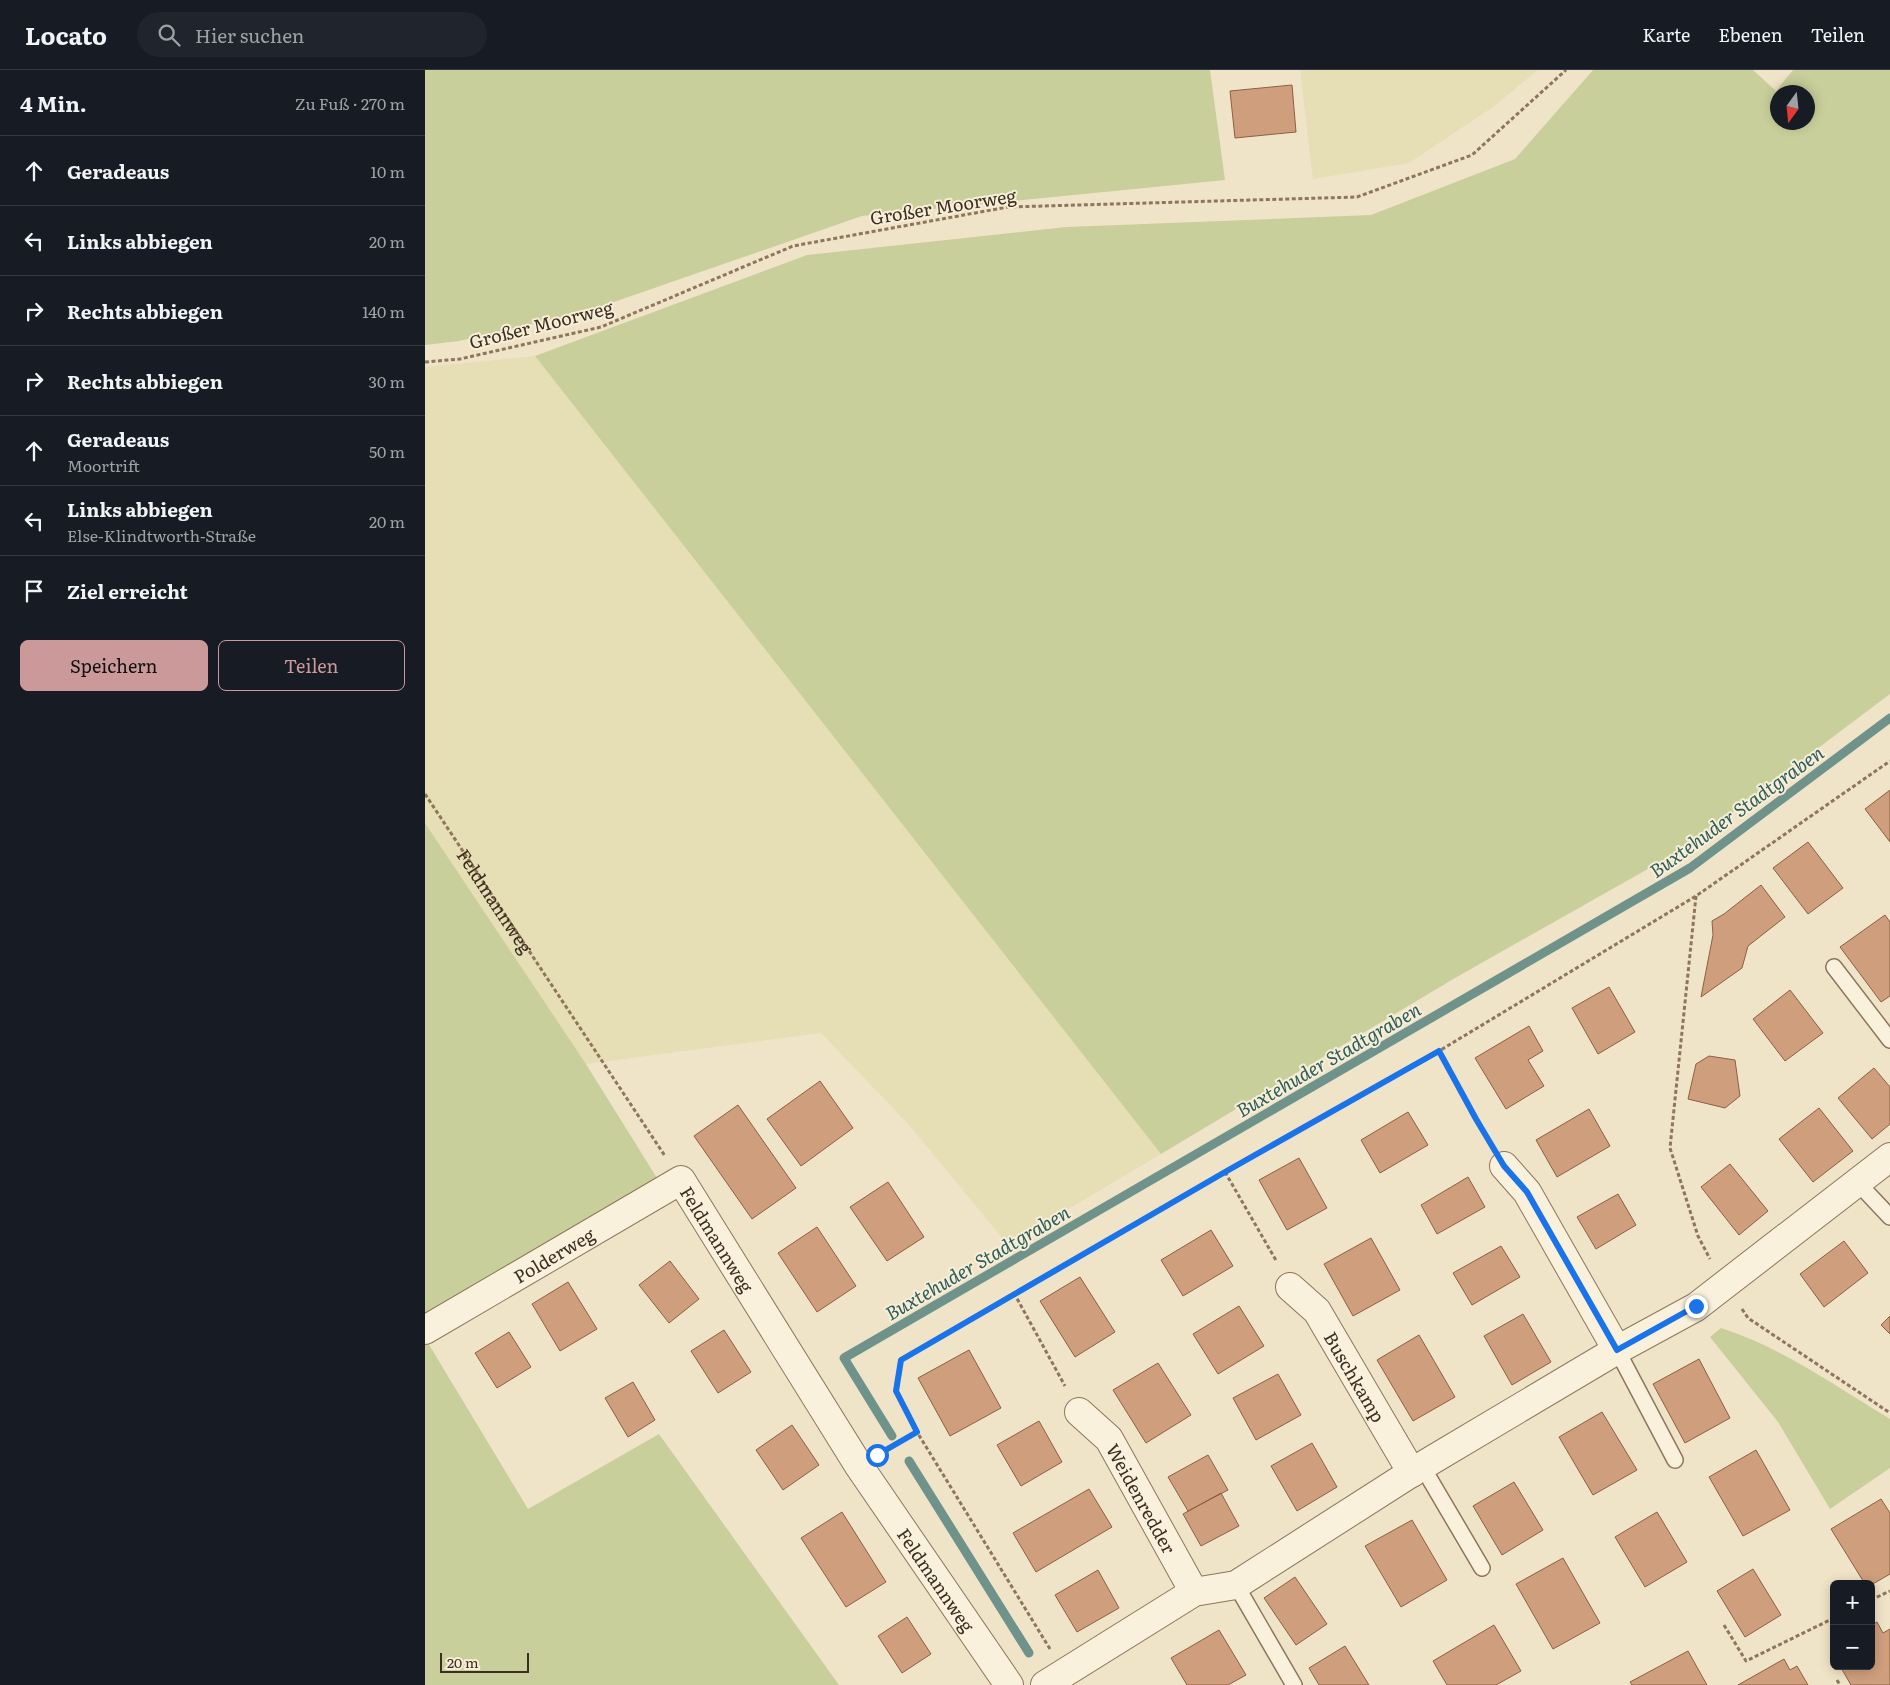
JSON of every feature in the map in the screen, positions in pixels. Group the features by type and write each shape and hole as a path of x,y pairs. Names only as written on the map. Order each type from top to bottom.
{"street":[{"path":"1055,1678 1195,1592 1236,1585 1417,1470 1617,1350 1696,1306 1890,1157"},
{"path":"1504,1166 1527,1192 1617,1350"},
{"name":"Polderweg","path":"425,1330 681,1180"},
{"name":"Feldmannweg","path":"681,1180 859,1466 1009,1685"},
{"name":"Buschkamp","path":"1290,1287 1317,1311 1417,1470"},
{"name":"Weidenredder","path":"1079,1412 1109,1439 1195,1592"}],"lane":[{"path":"1834,967 1890,1040"},
{"path":"1858,1183 1890,1217"},
{"path":"1617,1350 1675,1460"},
{"path":"1417,1470 1483,1568"},
{"path":"1236,1585 1294,1685"}],"path":[{"name":"Großer Moorweg","path":"425,362 460,359 601,327 793,246 1007,207 1357,197 1472,155 1566,70"},
{"path":"1055,1678 896,1391 901,1360 1014,1293 1439,1051 1696,896 1890,761"},
{"name":"Feldmannweg","path":"425,794 681,1180"},
{"path":"1696,896 1670,1148 1698,1236 1723,1284 1749,1318 1890,1413"},
{"path":"1439,1051 1504,1166"},
{"path":"1225,1172 1290,1287"},
{"path":"1014,1293 1079,1412"},
{"path":"877,1455 917,1432"},
{"path":"1875,1598 1890,1590"},
{"path":"1724,1625 1746,1661 1830,1620"},
{"path":"1837,1680 1840,1685"}],"shaded area":[{"path":"1300,70 1538,70 1493,107 1409,163 1313,179"},
{"path":"535,356 1161,1154 1008,1245 910,1126 821,1033 586,1064 425,823 425,367"}],"green space":[{"path":"425,70 1210,70 1225,180 862,216 588,311 459,341 425,345"},
{"path":"1593,70 1753,70 1770,86 1770,130 1815,130 1815,85 1781,85 1793,70 1890,70 1890,694 1685,848 1455,978 1161,1154 535,356 807,255 1066,227 1371,215 1515,159"},
{"path":"425,823 586,1064 657,1178 425,1314"},
{"path":"1721,1328 1765,1345 1786,1356 1890,1419 1890,1468 1830,1509 1778,1422 1710,1337"},
{"path":"428,1343 528,1509 659,1434 839,1685 425,1685 425,1345"}],"building":[{"path":"1292,85 1296,132 1235,138 1230,91"},
{"path":"1890,790 1890,842 1865,809"},
{"path":"1808,842 1843,888 1808,914 1773,868"},
{"path":"1761,885 1785,917 1748,946 1742,968 1701,997 1713,935 1712,921"},
{"path":"1885,915 1890,922 1890,996 1881,1002 1840,947"},
{"path":"1609,987 1635,1032 1598,1054 1572,1008"},
{"path":"1790,990 1823,1033 1785,1061 1753,1019"},
{"path":"1529,1026 1543,1051 1528,1060 1544,1086 1506,1109 1475,1058"},
{"path":"1709,1056 1735,1060 1740,1096 1725,1108 1688,1099 1696,1064"},
{"path":"1874,1068 1890,1087 1890,1124 1872,1139 1838,1098"},
{"path":"820,1081 853,1128 801,1166 767,1119"},
{"path":"738,1105 796,1188 752,1219 694,1136"},
{"path":"1819,1108 1853,1151 1813,1182 1779,1139"},
{"path":"1589,1109 1610,1146 1557,1177 1536,1140"},
{"path":"1408,1112 1428,1145 1380,1173 1361,1140"},
{"path":"1299,1158 1327,1208 1287,1230 1259,1180"},
{"path":"1730,1164 1768,1211 1739,1235 1701,1187"},
{"path":"1468,1177 1485,1207 1437,1234 1421,1205"},
{"path":"888,1182 924,1237 887,1261 850,1207"},
{"path":"1618,1194 1636,1225 1596,1249 1577,1217"},
{"path":"817,1227 856,1286 817,1312 778,1253"},
{"path":"1211,1230 1233,1266 1183,1296 1161,1260"},
{"path":"1371,1238 1400,1290 1353,1316 1324,1264"},
{"path":"1844,1241 1868,1273 1824,1307 1800,1274"},
{"path":"1501,1246 1520,1277 1472,1305 1453,1273"},
{"path":"670,1261 699,1299 669,1323 639,1285"},
{"path":"1080,1277 1115,1332 1075,1357 1040,1301"},
{"path":"568,1282 597,1329 560,1351 532,1304"},
{"path":"1239,1306 1264,1346 1218,1374 1193,1334"},
{"path":"1523,1314 1551,1362 1512,1385 1484,1336"},
{"path":"1890,1316 1890,1334 1881,1325"},
{"path":"724,1330 751,1372 718,1393 691,1351"},
{"path":"509,1332 531,1367 497,1388 475,1353"},
{"path":"1419,1335 1455,1397 1413,1421 1377,1360"},
{"path":"969,1350 1001,1408 950,1436 918,1378"},
{"path":"1699,1359 1730,1418 1685,1443 1653,1384"},
{"path":"1158,1363 1191,1415 1146,1443 1113,1390"},
{"path":"1278,1374 1301,1415 1256,1440 1233,1398"},
{"path":"633,1382 655,1420 628,1437 605,1398"},
{"path":"1602,1412 1637,1470 1593,1495 1559,1437"},
{"path":"1039,1421 1062,1462 1021,1486 997,1445"},
{"path":"792,1425 819,1465 783,1490 756,1450"},
{"path":"1312,1443 1337,1487 1297,1511 1271,1466"},
{"path":"1756,1450 1790,1510 1743,1536 1709,1477"},
{"path":"1208,1455 1228,1490 1188,1511 1168,1477"},
{"path":"1514,1482 1543,1530 1502,1555 1473,1506"},
{"path":"1089,1489 1112,1527 1036,1572 1013,1533"},
{"path":"1221,1493 1239,1526 1201,1546 1183,1514"},
{"path":"1881,1499 1890,1513 1890,1574 1875,1583 1875,1580 1863,1580 1831,1529"},
{"path":"842,1512 886,1582 846,1607 801,1538"},
{"path":"1657,1512 1687,1562 1645,1587 1615,1537"},
{"path":"1412,1520 1447,1580 1401,1607 1365,1546"},
{"path":"1563,1558 1600,1623 1553,1649 1516,1584"},
{"path":"1753,1569 1781,1615 1745,1637 1717,1591"},
{"path":"1098,1570 1119,1608 1077,1632 1055,1595"},
{"path":"1295,1577 1327,1624 1296,1645 1264,1598"},
{"path":"907,1617 931,1654 902,1673 878,1636"},
{"path":"1877,1622 1883,1633 1890,1629 1890,1685 1851,1685 1842,1670 1875,1670 1875,1623"},
{"path":"1494,1625 1521,1671 1496,1685 1447,1685 1433,1661"},
{"path":"1219,1630 1246,1675 1228,1685 1187,1685 1171,1658"},
{"path":"1345,1646 1369,1685 1319,1685 1309,1668"},
{"path":"1688,1651 1707,1685 1632,1685 1630,1682"},
{"path":"1784,1659 1790,1670 1797,1666 1808,1685 1738,1685"}],"waterway":[{"name":"Buxtehuder Stadtgraben","path":"892,1436 844,1358 1690,868 1890,718"},
{"name":"Buxtehuder Stadtgraben","path":"909,1461 1029,1653"}],"route":[{"path":"877,1455 917,1432 896,1391 901,1360 1014,1293 1439,1051 1504,1166 1527,1192 1617,1350 1696,1306"}]}
